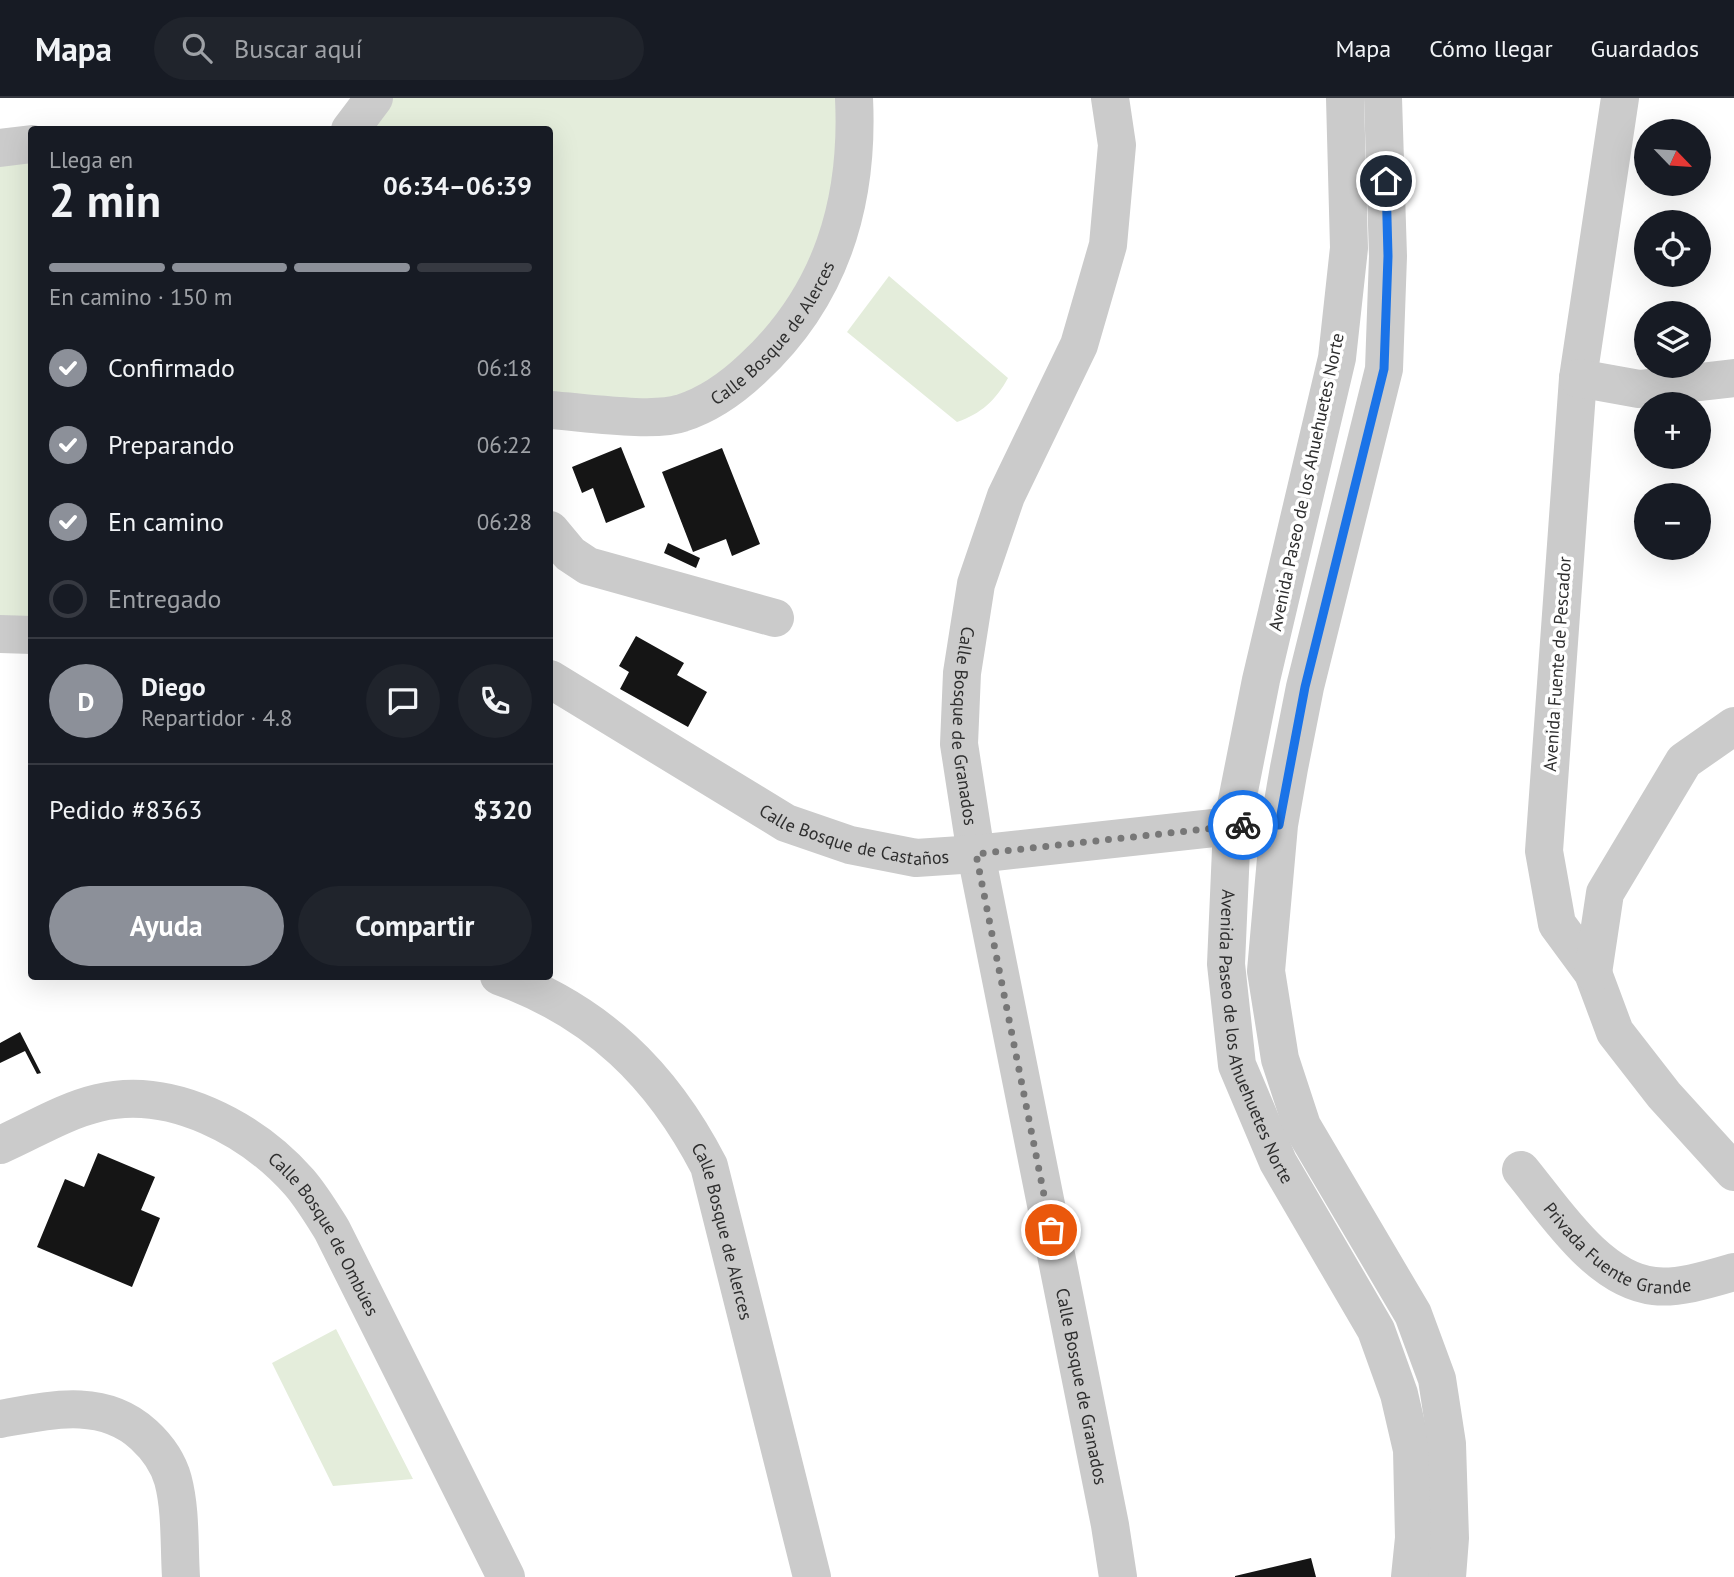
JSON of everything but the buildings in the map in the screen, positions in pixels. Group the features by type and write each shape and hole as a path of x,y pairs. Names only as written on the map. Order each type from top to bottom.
{"street":[{"path":"353,126 374,98"},
{"name":"Calle Bosque de Alerces","path":"553,411 650,417 680,415 713,401 765,357 787,332 806,304 836,244 853,174 856,135 854,98"},
{"name":"Calle Bosque de Granados","path":"1110,98 1117,145 1108,245 1079,345 1006,496 976,584 962,673 959,744 976,854 1110,1525 1118,1577"},
{"name":"Avenida Paseo de los Ahuehuetes Norte","path":"1345,98 1349,248 1337,358 1261,680 1232,826 1226,964 1237,1065 1278,1163 1377,1330 1399,1394 1412,1450 1413,1538 1410,1577"},
{"name":"Avenida Paseo de los Ahuehuetes Norte","path":"1383,98 1388,256 1384,369 1305,687 1279,825 1266,971 1280,1059 1302,1126 1413,1314 1437,1379 1447,1444 1450,1538 1447,1577"},
{"name":"Avenida Fuente de Pescador","path":"1620,98 1578,378 1544,851 1557,925 1593,973 1615,1032 1664,1096 1734,1172"},
{"path":"0,148 28,144"},
{"path":"1578,378 1639,389 1734,378"},
{"path":"553,534 570,554 588,566 775,618"},
{"path":"0,634 28,635"},
{"name":"Calle Bosque de Castaños","path":"553,681 786,823 850,845 916,858 1232,826 1279,825"},
{"path":"1593,973 1605,894 1684,761 1734,726"},
{"name":"Calle Bosque de Alerces","path":"508,980 555,1001 616,1042 669,1099 703,1154 709,1166 811,1577"},
{"name":"Calle Bosque de Ombúes","path":"0,1145 74,1110 100,1102 155,1101 208,1117 233,1129 279,1162 305,1190 332,1230 506,1577"},
{"name":"Privada Fuente Grande","path":"1521,1170 1590,1252 1618,1275 1653,1286 1695,1283 1734,1272"},
{"path":"0,1419 47,1411 85,1409 112,1415 136,1427 152,1442 165,1460 173,1480 181,1577"}],"green space":[{"path":"387,98 842,98 825,240 757,349 677,403 553,399 553,126 369,126"},
{"path":"28,156 28,623 0,622 0,159"},
{"path":"889,276 1008,378 981,410 957,422 847,332"},
{"path":"336,1329 413,1479 333,1486 272,1363"}],"way so far":[{"path":"1051,1230 976,854 1243,825"}],"route":[{"path":"1243,825 1279,825 1305,687 1384,369 1388,256 1386,181"}]}
